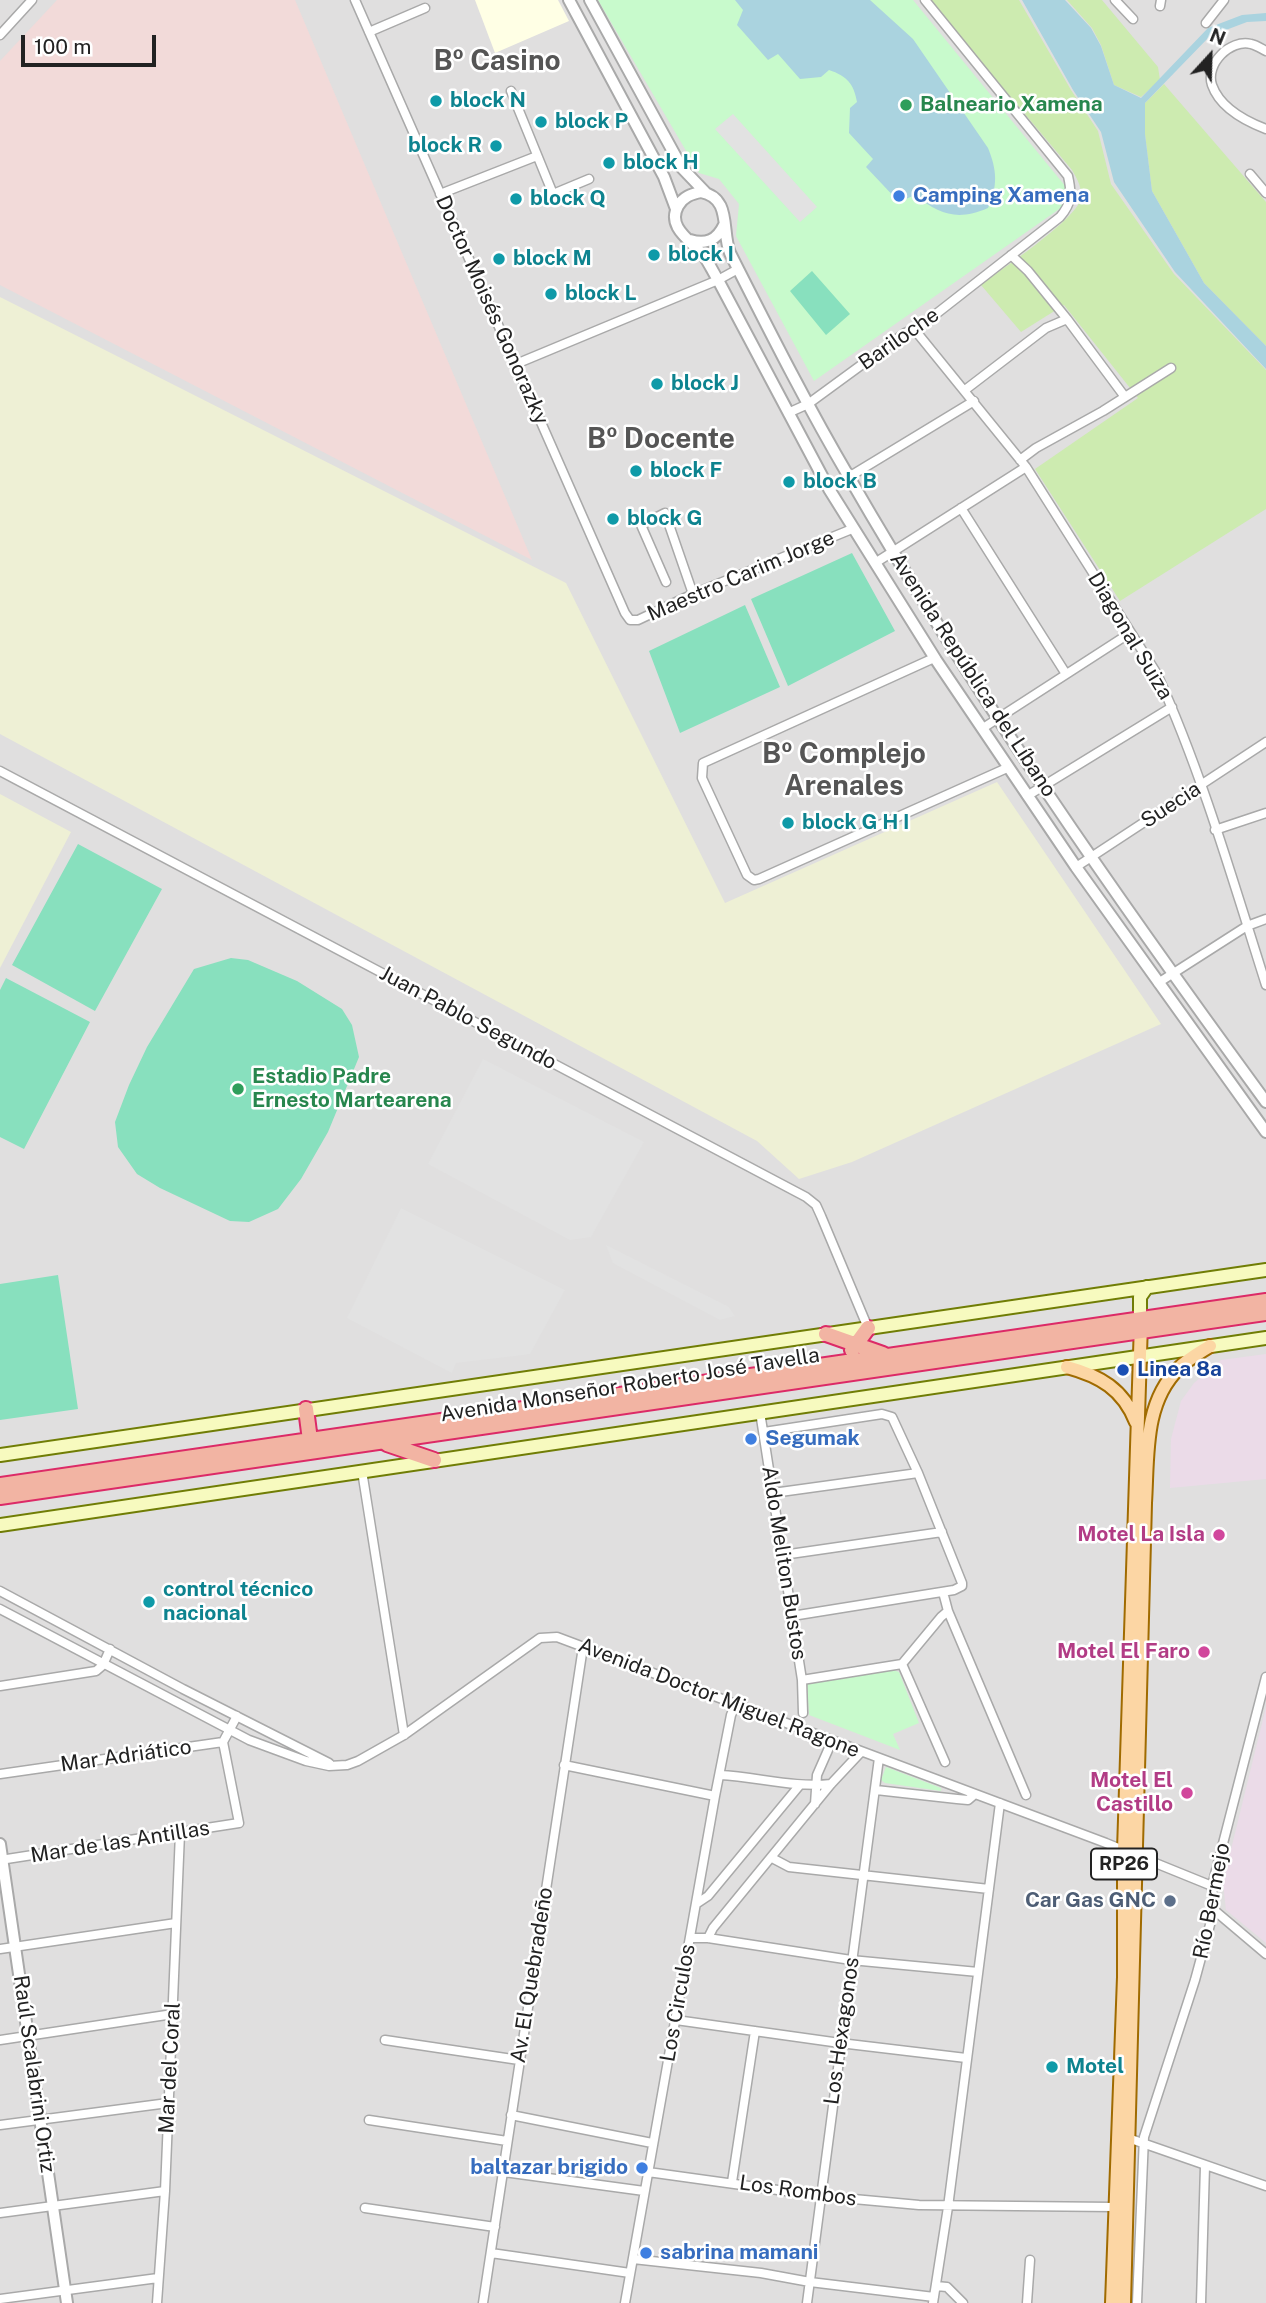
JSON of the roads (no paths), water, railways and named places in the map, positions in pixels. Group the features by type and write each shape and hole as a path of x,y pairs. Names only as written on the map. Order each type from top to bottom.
{"highway":[{"name":"Avenida Monseñor Roberto José Tavella","path":"0,1497 383,1443 1141,1325 1266,1301"},
{"name":"Avenida Monseñor Roberto José Tavella","path":"0,1485 843,1362 1141,1325 1266,1314"},
{"path":"843,1362 868,1328"},
{"path":"826,1335 888,1356"},
{"path":"306,1409 310,1440"},
{"path":"383,1443 435,1460"}],"main road":[{"path":"0,1455 1266,1270"},
{"name":"RP26","path":"1124,2303 1137,1426 1140,1297 1147,1287"},
{"path":"0,1525 1266,1338"},
{"name":"RP26","path":"1112,2303 1123,1991 1150,1424 1157,1401 1170,1377 1189,1359 1210,1346"},
{"path":"1067,1367 1088,1373 1112,1387 1128,1405 1137,1426"}],"street":[{"path":"0,35 32,0"},
{"name":"Doctor Moisés Gonorazky","path":"355,0 630,620"},
{"path":"569,0 664,177 676,209 676,224 682,235 690,240 708,242 716,237 724,223 724,211 719,201 705,192 682,168 590,0"},
{"name":"Bariloche","path":"788,413 808,404 905,333 922,325 1060,217 1069,206 1072,194 1069,176 925,0"},
{"path":"1115,0 1133,19"},
{"path":"1208,21 1224,0"},
{"path":"369,32 425,8"},
{"path":"586,33 598,40 604,38 607,30"},
{"path":"1266,51 1251,44 1240,44 1228,49 1212,67 1210,77 1215,93 1238,117 1266,129"},
{"path":"511,91 553,194 590,179"},
{"path":"440,194 537,156"},
{"path":"1250,174 1266,193"},
{"path":"676,209 690,194 705,192"},
{"name":"Avenida República del Líbano","path":"724,223 725,240 738,269 808,404 893,551 997,719 1091,858 1171,974 1266,1102"},
{"name":"Avenida República del Líbano","path":"690,240 705,257 718,280 829,489 934,657 1076,867 1266,1132"},
{"path":"1008,257 1028,271 1125,397"},
{"path":"516,364 718,280 738,269"},
{"path":"965,390 1046,328 1067,319"},
{"name":"Diagonal Suiza","path":"914,329 1026,467 1157,674 1201,786 1266,985"},
{"path":"1020,460 1171,368"},
{"path":"829,489 974,401"},
{"path":"875,563 1026,467"},
{"path":"961,509 1066,674"},
{"path":"666,582 641,525 665,513 693,594"},
{"name":"Maestro Carim Jorge","path":"630,620 638,620 693,594 852,528"},
{"path":"983,728 1130,633"},
{"path":"934,657 703,763 702,778 747,875 751,879 759,879 1007,768"},
{"path":"1027,796 1172,707"},
{"name":"Suecia","path":"1076,867 1266,742"},
{"name":"Juan Pablo Segundo","path":"0,771 806,1198 816,1205 868,1328"},
{"path":"1215,830 1266,813"},
{"path":"1158,983 1247,926 1266,919"},
{"name":"Aldo Meliton Bustos","path":"760,1412 802,1680 803,1713"},
{"path":"764,1432 888,1415 895,1420 960,1573 961,1586 954,1590 792,1616"},
{"path":"362,1471 404,1735"},
{"path":"773,1493 918,1473"},
{"path":"783,1555 942,1532"},
{"path":"0,1591 316,1758 335,1765"},
{"path":"943,1592 948,1611 1026,1794"},
{"name":"Avenida Doctor Miguel Ragone","path":"0,1609 230,1731 320,1765 358,1761 404,1735 540,1638 557,1637 1212,1885"},
{"path":"802,1680 902,1664 948,1611"},
{"name":"Av. El Quebradeño","path":"483,2303 583,1647"},
{"path":"0,1686 96,1671 103,1665 110,1650"},
{"path":"902,1664 945,1762"},
{"name":"Río Bermejo","path":"1137,2303 1143,2144 1189,2000 1214,1910 1212,1885 1266,1677"},
{"name":"Los Circulos","path":"625,2303 715,1796 731,1715 736,1704"},
{"path":"223,1742 237,1716"},
{"path":"815,1804 817,1775 832,1741"},
{"name":"Mar Adriático","path":"0,1774 223,1742"},
{"name":"Mar de las Antillas","path":"1,1860 239,1824 223,1742"},
{"path":"708,1938 713,1928 831,1784 861,1752"},
{"name":"Los Hexagonos","path":"807,2303 879,1758"},
{"path":"564,1765 715,1796"},
{"path":"720,1775 743,1776 799,1786 831,1784"},
{"path":"696,1904 708,1896 799,1786"},
{"path":"876,1790 968,1800 975,1794"},
{"path":"633,2259 761,2273 934,2300 1000,1803"},
{"name":"Mar del Coral","path":"157,2303 165,2192 180,1833"},
{"name":"Raúl Scalabrini Ortiz","path":"0,1844 67,2303"},
{"path":"772,1858 789,1867 989,1889"},
{"path":"1214,1910 1266,1954"},
{"path":"0,1949 176,1923"},
{"path":"690,1938 708,1938 851,1960 978,1972"},
{"path":"0,2040 173,2014"},
{"path":"676,2020 966,2057"},
{"path":"733,2182 755,2031"},
{"path":"385,2040 519,2060"},
{"path":"0,2125 168,2103"},
{"path":"511,2115 652,2143"},
{"path":"369,2120 507,2141"},
{"path":"1128,2138 1266,2186"},
{"path":"1201,2303 1205,2166"},
{"path":"504,2172 644,2191"},
{"name":"Los Rombos","path":"648,2172 821,2196 948,2207 1114,2207"},
{"path":"0,2213 165,2192"},
{"path":"365,2208 495,2227"},
{"path":"491,2253 630,2273"},
{"path":"1027,2303 1030,2260"},
{"path":"0,2299 158,2278"},
{"path":"936,2286 947,2287 963,2303"}],"water":[{"name":"Balneario Xamena","path":"735,0 870,0 913,39 988,148 995,178 988,208 958,215 941,211 915,195 899,202 866,167 873,159 849,133 850,108 857,102 849,82 829,70 821,77 800,79 778,54 768,60 737,25 743,10"},
{"path":"1022,0 1065,0 1091,28 1101,46 1114,85 1141,98 1208,28 1242,15 1266,13 1266,21 1247,22 1210,36 1145,103 1145,134 1152,191 1204,283 1266,346 1266,369 1175,272 1114,182 1101,132 1073,90"}],"place":[{"name":"block N","path":"436,101"},
{"name":"Balneario Xamena","path":"906,105"},
{"name":"block P","path":"541,122"},
{"name":"block R","path":"496,146"},
{"name":"block H","path":"609,163"},
{"name":"Camping Xamena","path":"899,196"},
{"name":"block Q","path":"516,199"},
{"name":"block I","path":"654,255"},
{"name":"block M","path":"499,259"},
{"name":"block L","path":"551,294"},
{"name":"block J","path":"657,384"},
{"name":"block F","path":"636,471"},
{"name":"block B","path":"789,482"},
{"name":"block G","path":"613,519"},
{"name":"block G H I","path":"788,823"},
{"name":"Estadio Padre Ernesto Martearena","path":"238,1089"},
{"name":"Linea 8a","path":"1123,1370"},
{"name":"Segumak","path":"751,1439"},
{"name":"Motel La Isla","path":"1219,1535"},
{"name":"control técnico nacional","path":"149,1602"},
{"name":"Motel El Faro","path":"1204,1652"},
{"name":"Motel El Castillo","path":"1187,1793"},
{"name":"Car Gas GNC","path":"1170,1901"},
{"name":"Motel","path":"1052,2067"},
{"name":"baltazar brigido","path":"642,2168"},
{"name":"sabrina mamani","path":"646,2253"}],"district":[{"name":"Bº Casino","path":"497,61"},
{"name":"Bº Docente","path":"661,439"},
{"name":"Bº Complejo Arenales","path":"844,770"}]}
